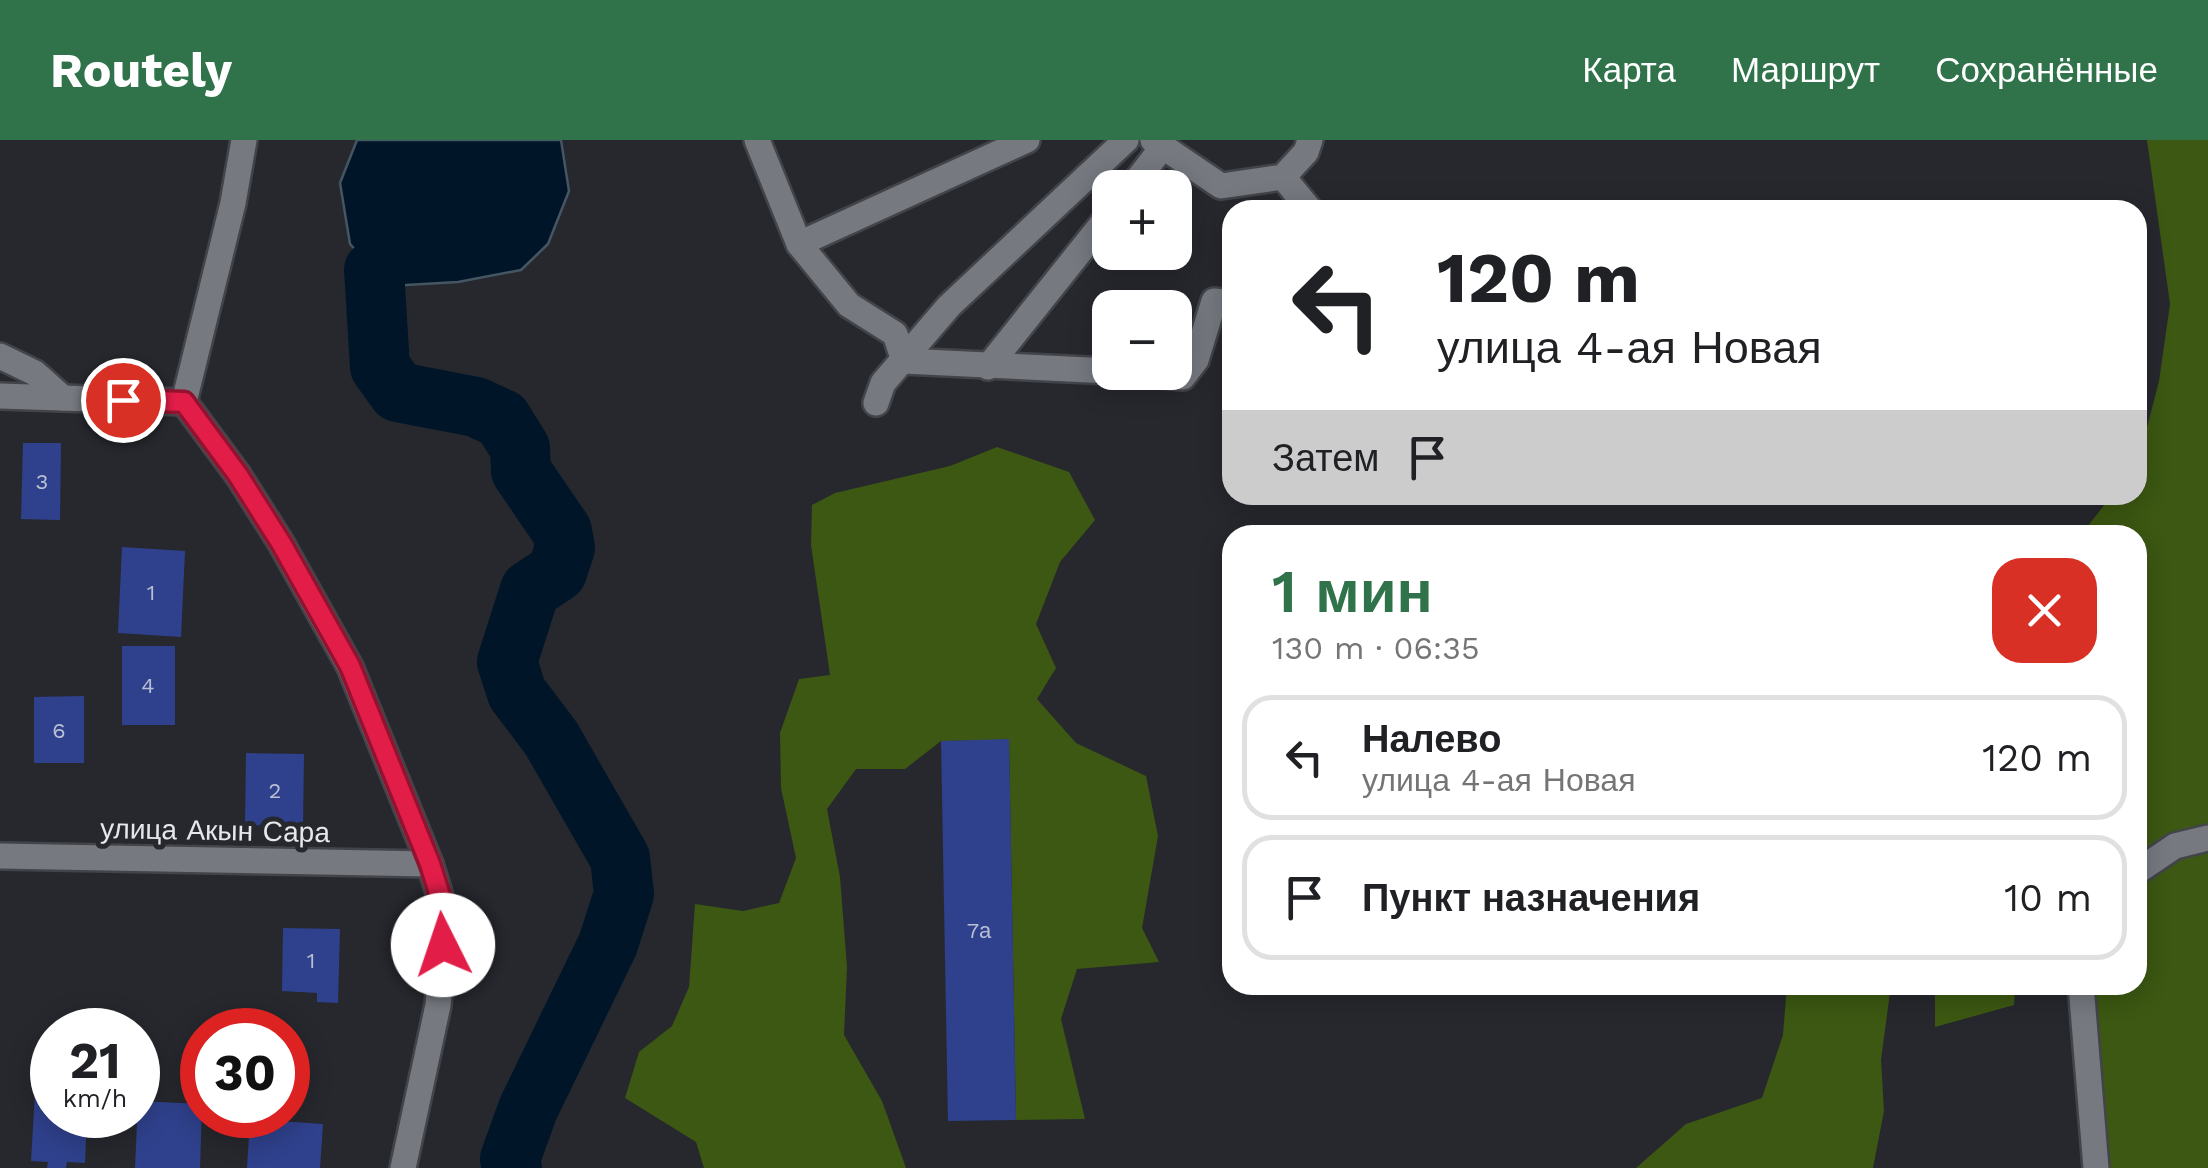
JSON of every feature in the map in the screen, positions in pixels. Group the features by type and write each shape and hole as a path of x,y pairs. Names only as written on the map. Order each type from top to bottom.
{"street":[{"path":"184,402 234,203 244,140"},
{"path":"756,140 799,244 849,305 894,334 904,361"},
{"path":"799,244 1027,140"},
{"path":"876,403 883,383 948,306 1126,140"},
{"path":"1142,170 1157,145 1221,186 1283,178 1306,152 1310,140"},
{"path":"1283,178 1302,200"},
{"path":"988,367 1092,237"},
{"path":"1192,366 1214,301 1222,302"},
{"path":"0,356 34,373 63,398"},
{"path":"904,361 1092,370"},
{"path":"0,396 184,402"},
{"path":"184,402 238,475 350,666 430,864 446,915 438,1006 403,1168"},
{"path":"2147,865 2175,846 2208,838"},
{"name":"улица Акын Сара","path":"0,856 430,864"},
{"path":"2081,995 2096,1168"}],"green space":[{"path":"2147,140 2208,140 2208,1168 2103,1168 2076,995 2147,995 2147,525 2089,525 2104,505 2147,505 2147,427 2159,381 2170,304"},
{"path":"997,447 1069,472 1095,520 1060,562 1036,624 1056,668 1037,699 1076,743 1146,776 1158,836 1142,928 1159,962 1077,969 1061,1019 1085,1119 1016,1120 1009,740 941,741 905,769 856,769 827,809 840,877 847,967 844,1035 882,1101 906,1168 704,1168 696,1142 625,1098 639,1052 672,1026 689,987 695,904 743,911 779,903 796,858 781,788 780,733 799,679 830,675 811,545 812,505 835,493 950,466"},
{"path":"1786,995 1890,995 1881,1060 1884,1111 1873,1168 1636,1168 1686,1124 1762,1098 1783,1035"},
{"path":"1935,995 2014,995 2014,1005 1935,1027"}],"water":[{"path":"357,140 561,140 569,191 548,244 521,270 458,282 389,286 350,244 340,183"}],"building":[{"path":"23,443 61,443 60,520 21,519"},
{"path":"122,547 185,551 181,637 118,633"},
{"path":"122,646 175,646 175,725 122,725"},
{"path":"84,696 84,763 34,763 34,697"},
{"path":"1009,739 1016,1120 948,1121 941,741"},
{"path":"246,753 304,754 303,826 245,825"},
{"path":"283,928 340,929 338,1003 317,1002 317,993 282,991"},
{"path":"160,1102 180,1103 180,1138 201,1138 200,1168 135,1168 136,1138 160,1138"},
{"path":"310,1123 323,1124 320,1168 247,1168 249,1138 310,1138"},
{"path":"32,1138 86,1138 85,1163 67,1162 66,1168 47,1168 48,1162 31,1161"}],"waterway":[{"path":"374,270 380,367 398,392 476,407 502,419 520,448 521,471 562,531 565,548 557,572 530,590 507,662 517,693 551,738 620,858 624,894 608,944 528,1109 510,1159 512,1168"}],"route":[{"path":"123,400 184,402 238,475 302,577 350,666 430,864 446,915 443,945"}]}
